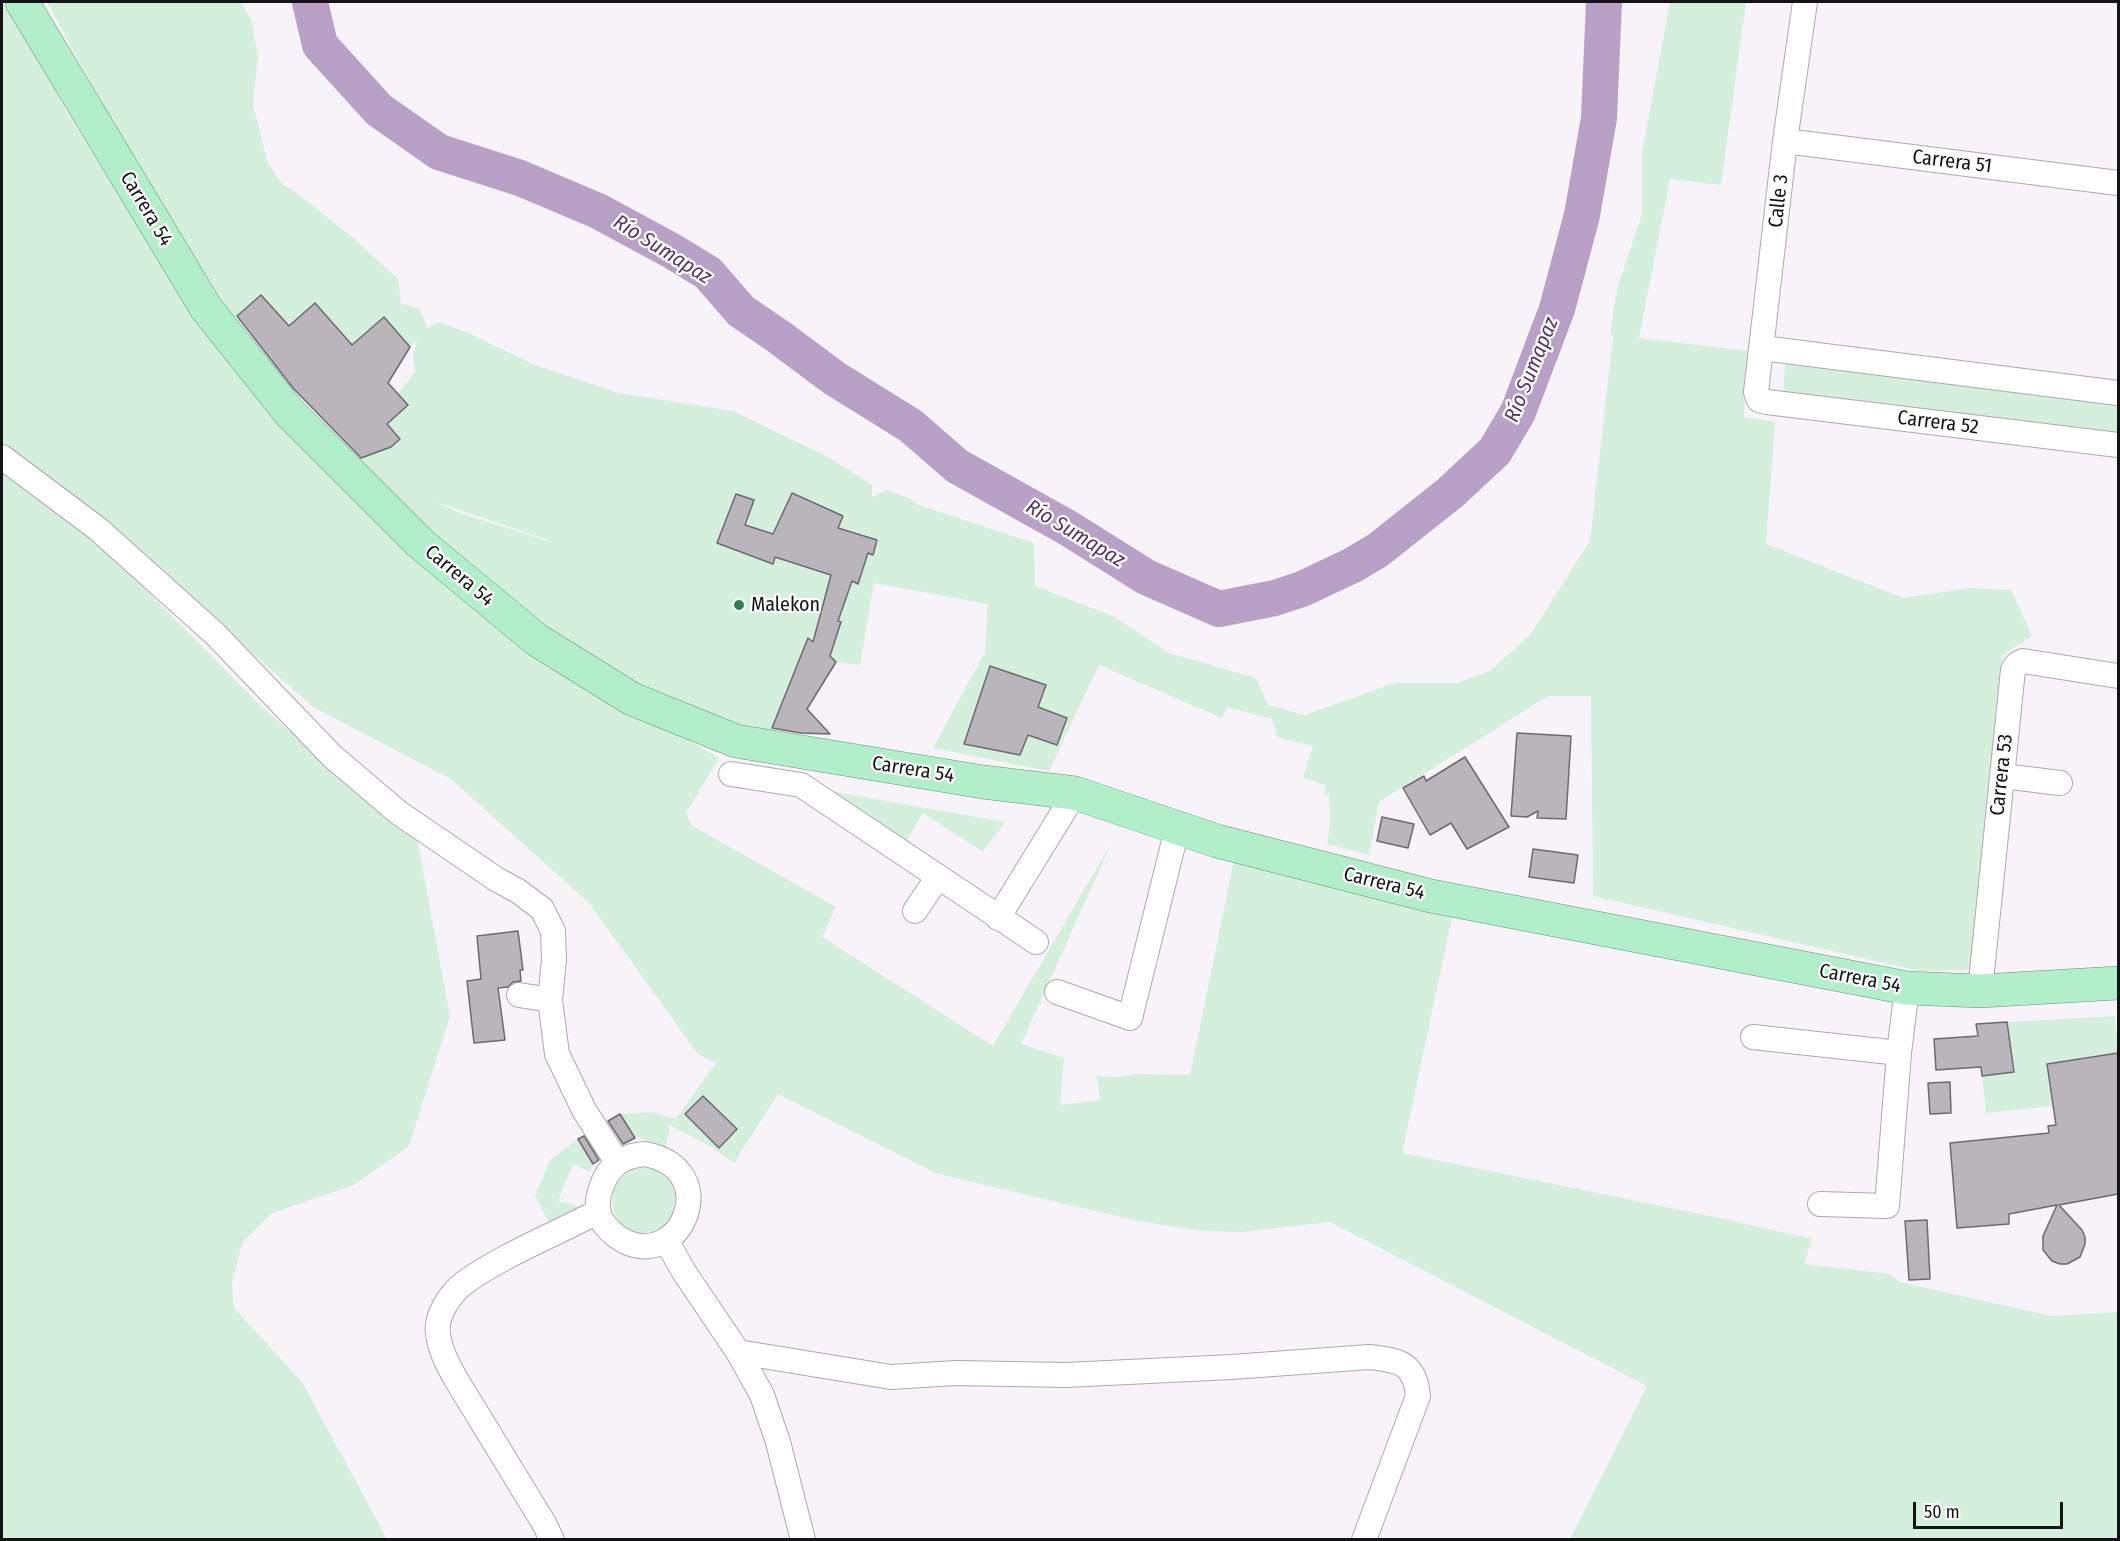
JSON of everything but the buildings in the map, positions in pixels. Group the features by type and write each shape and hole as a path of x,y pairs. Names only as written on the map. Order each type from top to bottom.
{"main road":[{"name":"Carrera 54","path":"22,2 206,308 289,412 420,543 537,640 632,699 736,741 983,782 1075,793 1217,841 1431,896 1907,988 1980,991 2118,983"}],"street":[{"name":"Calle 3","path":"1759,400 1755,392 1785,141 1805,2"},
{"name":"Carrera 51","path":"1785,141 2118,183"},
{"path":"1762,348 2118,393"},
{"name":"Carrera 52","path":"1759,400 2118,445"},
{"path":"2,457 98,530 215,634 332,756 399,813 542,909 553,930 554,960 550,999 557,1054 585,1110 617,1162"},
{"name":"Carrera 53","path":"1980,991 2013,670 2023,661 2118,676"},
{"path":"731,774 801,785 1035,942"},
{"path":"2003,776 2060,783"},
{"path":"999,918 1075,793"},
{"path":"1057,992 1130,1018 1177,829"},
{"path":"915,911 938,877"},
{"path":"1820,1204 1887,1206 1899,1053 1907,988"},
{"path":"519,995 550,999"},
{"path":"1753,1037 1899,1053"},
{"path":"645,1154 660,1156 673,1164 683,1175 688,1189 688,1211 678,1230 666,1240 641,1246 628,1243 617,1237 603,1223 597,1212 601,1186 617,1162 631,1156 645,1154"},
{"path":"552,1539 457,1381 446,1360 437,1333 441,1315 449,1299 463,1284 499,1262 597,1212"},
{"path":"666,1240 684,1272 738,1352 762,1395 778,1442 803,1539"},
{"path":"738,1352 891,1377 956,1372 1066,1375 1232,1367 1369,1357 1389,1359 1406,1367 1416,1378 1418,1396 1364,1539"}],"green space":[{"path":"2,2 24,32 69,116 192,312 275,413 674,732 719,758 686,813 691,825 836,907 822,937 993,1046 1112,842 1021,1044 1064,1058 1060,1105 1101,1100 1096,1076 1190,1075 1234,860 1452,918 1402,1153 1812,1239 1804,1264 1890,1274 1899,1282 2052,1316 2118,1312 2118,1539 1570,1539 1647,1386 1330,1222 1242,1232 1202,1231 1138,1221 938,1174 778,1094 734,1163 713,1148 670,1125 666,1147 634,1136 620,1114 653,1112 676,1119 716,1063 698,1054 589,903 451,779 313,707 101,519 2,450"},
{"path":"47,2 241,2 252,22 258,56 253,105 268,163 283,185 293,190 352,237 398,279 401,303 420,309 427,328 439,322 466,332 535,365 619,393 733,411 830,458 872,485 872,497 887,490 911,499 918,505 1034,543 1035,586 1115,617 1169,653 1256,678 1268,705 1305,715 1395,683 1457,683 1490,671 1530,635 1590,541 1613,336 1611,333 1613,311 1618,286 1642,214 1642,153 1670,2 1746,2 1721,185 1670,179 1639,338 1748,351 1744,417 1775,422 1766,544 1903,598 1971,588 2011,590 2032,636 2003,655 1968,970 1919,971 1593,896 1591,696 1548,696 1379,802 1369,855 1327,844 1330,824 1329,796 1324,794 1326,786 1303,777 1313,746 1277,737 1272,719 1227,707 1222,718 1099,665 1049,771 933,748 985,652 988,604 874,583 860,665 836,662 808,638 775,719 772,732 722,729 638,696 507,608 356,460 391,447 387,424 407,405 398,394 415,372 413,357 417,340 410,347 384,317 373,326 382,336 361,355 315,303 289,326 261,295 234,319 137,162","holes":["436,502 551,541 460,513"]},
{"path":"1785,364 2118,404 2118,435 1783,394"},
{"path":"2,472 93,537 264,709 417,838 450,1016 409,1146 354,1185 272,1213 243,1242 232,1282 234,1308 302,1382 387,1539 2,1539"},
{"path":"818,789 1005,822 983,852 923,813 904,845"},
{"path":"2115,1016 2118,1053 2047,1064 2053,1106 1986,1113 1976,1024"},
{"path":"578,1139 593,1164 590,1172 573,1164 558,1201 581,1207 555,1233 535,1196 550,1160"},
{"path":"645,1168 657,1171 668,1178 675,1189 678,1201 675,1213 668,1224 657,1231 645,1234 633,1231 622,1224 615,1213 612,1201 615,1189 622,1178 633,1171"}],"waterway":[{"name":"Río Sumapaz","path":"310,2 320,45 379,110 439,152 520,178 598,211 672,251 708,273 741,311 834,378 911,426 957,466 1068,528 1146,577 1219,609 1275,598 1302,589 1353,565 1378,550 1450,493 1495,451 1518,412 1557,309 1582,215 1599,118 1604,2"}],"place":[{"name":"Malekon","path":"739,605"}]}
